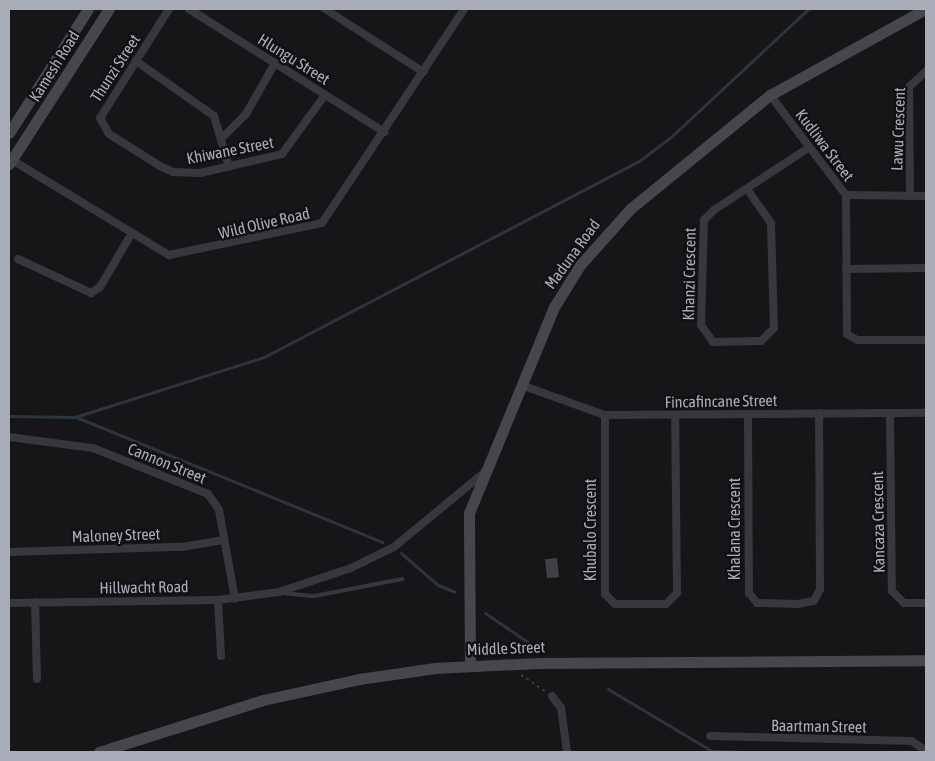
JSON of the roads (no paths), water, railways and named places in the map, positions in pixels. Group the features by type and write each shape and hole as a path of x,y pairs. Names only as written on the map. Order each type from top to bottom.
{"main road":[{"name":"Kamesh Road","path":"9,133 88,9"},
{"name":"Kamesh Road","path":"10,162 109,9"},
{"name":"Maduna Road","path":"470,666 466,528 485,472 554,306 595,246 630,209 770,95 925,9"},
{"name":"Middle Street","path":"99,752 263,700 359,678 504,664 926,660"}],"street":[{"name":"Thunzi Street","path":"100,118 169,9"},
{"name":"Hlungu Street","path":"190,9 384,132"},
{"path":"325,9 423,72"},
{"name":"Wild Olive Road","path":"10,162 130,236 178,256 322,224 384,132 462,9"},
{"path":"136,61 207,109 223,136 229,167"},
{"path":"223,136 246,114 275,63"},
{"name":"Lawu Crescent","path":"910,196 909,87 926,70"},
{"name":"Khiwane Street","path":"100,118 109,134 173,172 229,167 282,154 325,95"},
{"name":"Kudliwa Street","path":"770,95 808,148 846,195 926,196"},
{"name":"Khanzi Crescent","path":"747,189 771,223 774,328 761,341 713,342 702,330 702,225 747,189 808,148"},
{"path":"846,195 846,269 849,336 856,340 926,340"},
{"path":"18,259 91,293 100,287 130,236"},
{"path":"846,269 926,268"},
{"name":"Fincafincane Street","path":"521,385 605,415 926,413"},
{"name":"Khalana Crescent","path":"748,414 749,593 757,603 798,604 812,602 820,589 819,413"},
{"name":"Kancaza Crescent","path":"890,414 892,591 904,603 926,603"},
{"name":"Khubalo Crescent","path":"605,415 605,594 615,604 666,604 677,593 676,415"},
{"name":"Cannon Street","path":"9,437 93,448 208,494 217,506 235,599"},
{"name":"Hillwacht Road","path":"9,603 218,600 279,592 351,568 394,547 485,472"},
{"name":"Maloney Street","path":"9,552 182,547 224,540"},
{"path":"218,600 221,656"},
{"path":"35,602 37,679"},
{"path":"552,696 561,708 567,752"},
{"name":"Baartman Street","path":"710,736 912,741 925,750"}],"lane":[{"name":"Hillwacht Road","path":"279,592 314,596 402,579"}],"waterway":[{"path":"9,416 75,417 264,357 639,161 672,136 808,9"},
{"path":"76,417 382,542"},
{"path":"401,553 438,585 455,592"},
{"path":"485,613 538,649"},
{"path":"608,689 712,751 741,752"}]}
